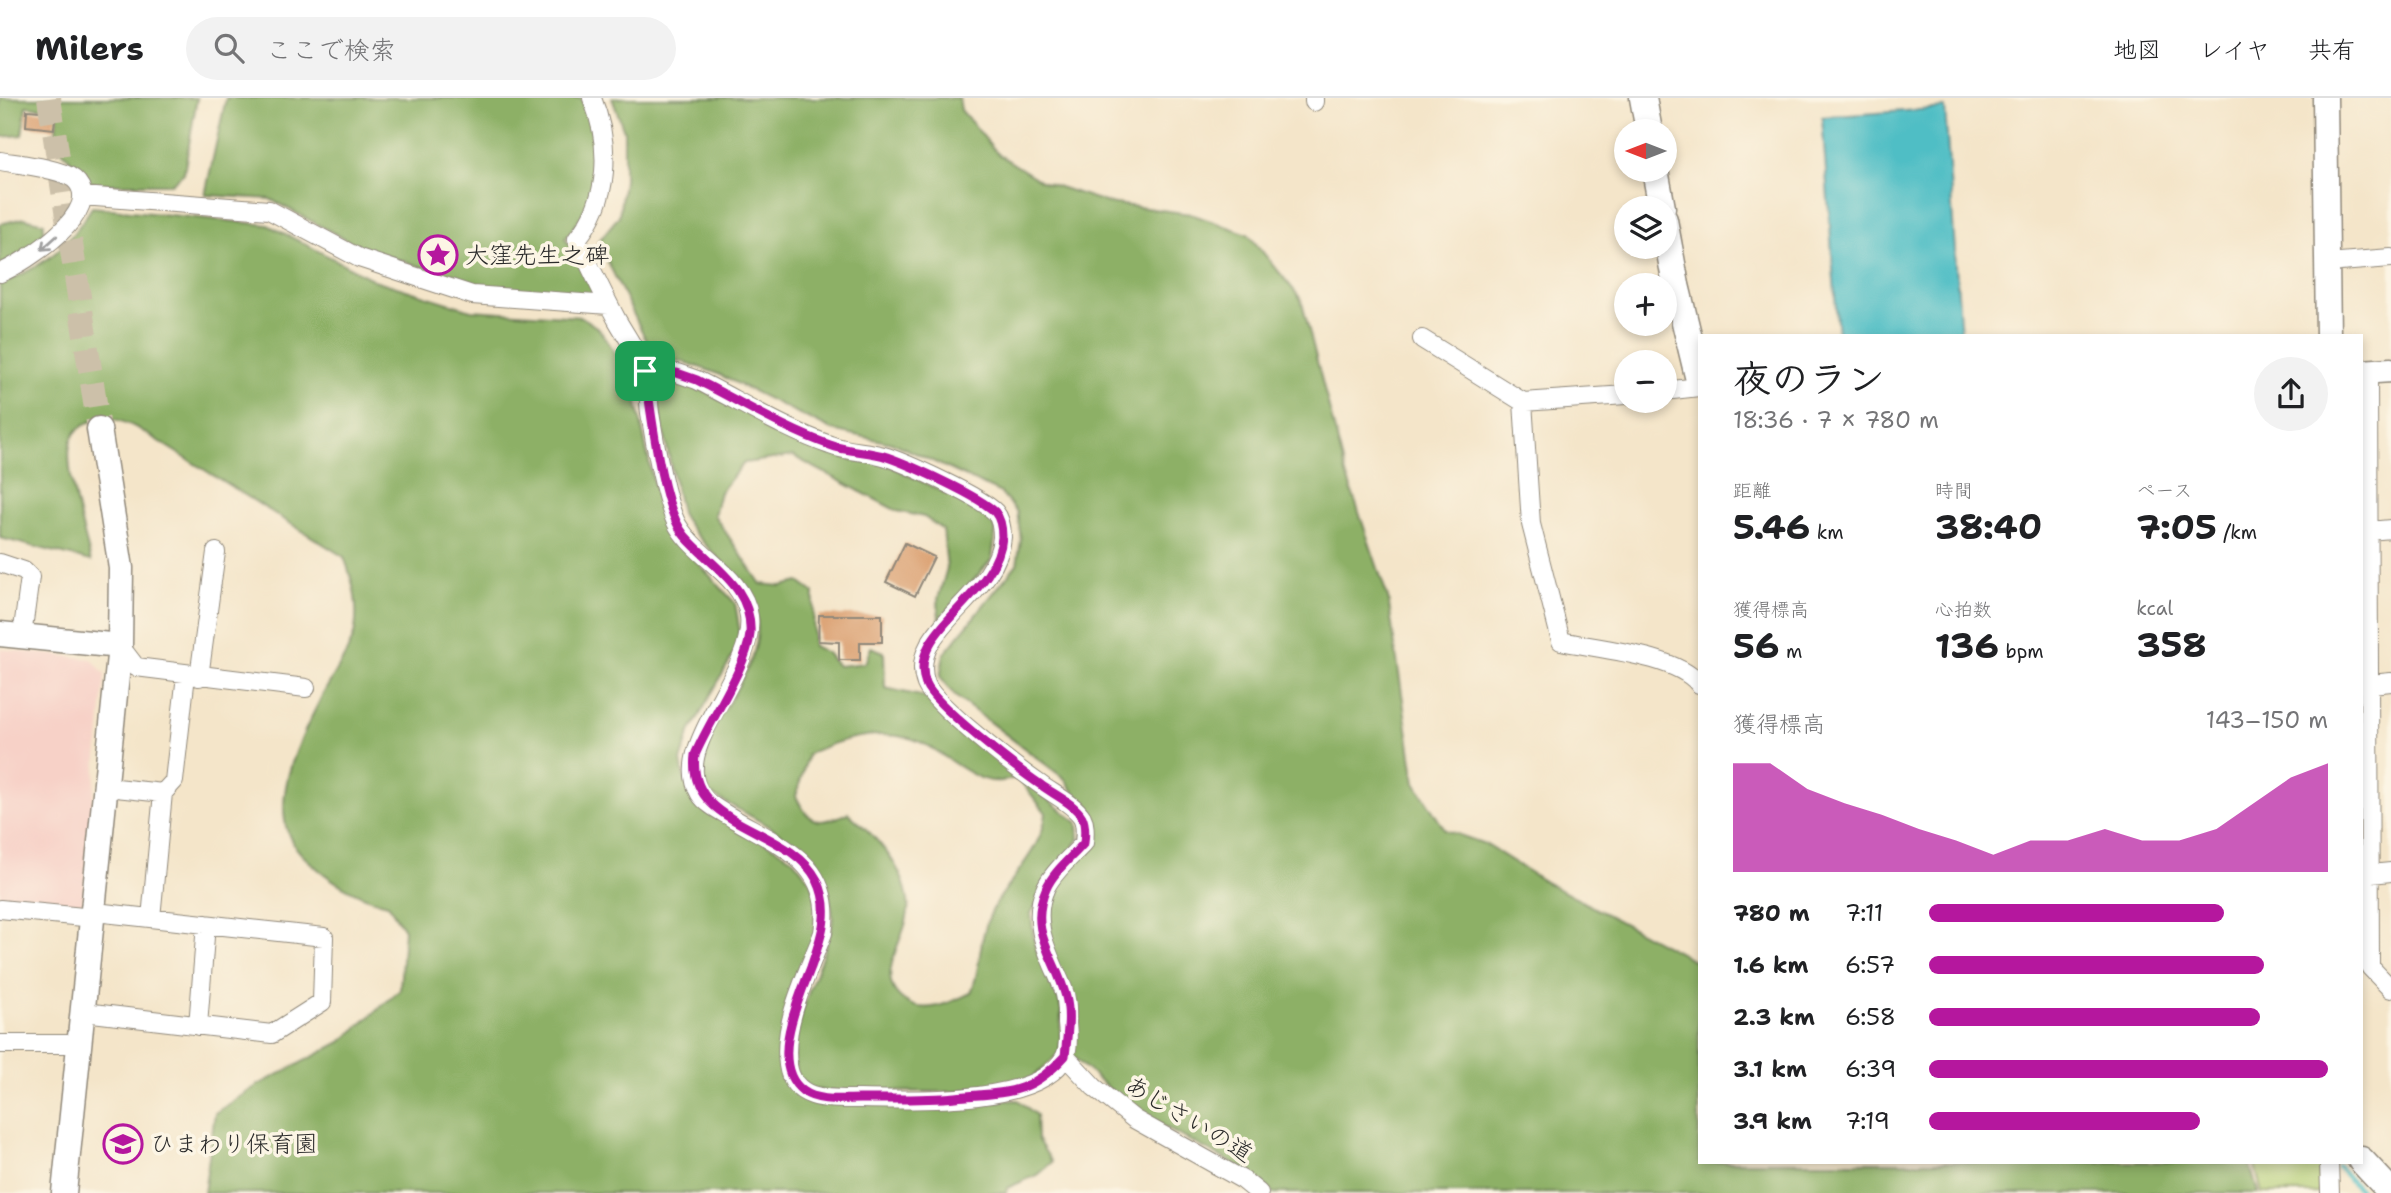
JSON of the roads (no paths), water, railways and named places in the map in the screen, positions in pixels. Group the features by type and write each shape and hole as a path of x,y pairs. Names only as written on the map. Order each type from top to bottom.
{"main road":[{"path":"1643,98 1647,119"},
{"path":"1671,259 1698,376"},
{"path":"2363,1162 2391,1192"}],"street":[{"path":"592,98 602,138 603,187 591,223 577,239 645,371 650,414 674,519 685,536 738,589 748,615 748,647 695,755 694,767 700,794 718,810 796,854 817,880 822,893 823,933 790,1024 788,1062 794,1082 804,1092 828,1099 954,1097 1031,1086 1048,1075 1065,1056 1067,1001 1042,944 1040,917 1046,887 1084,843 1084,823 1074,809 1024,774 932,694 924,675 924,656 933,637 986,579 998,561 1002,528 1000,519 994,511 973,498 886,457 829,445 697,380 677,373 645,371"},
{"path":"2325,98 2328,334"},
{"path":"0,161 66,174 80,187 82,197 77,211 62,231 32,257 0,273"},
{"path":"82,197 269,210 359,258 472,295 609,305"},
{"path":"2327,263 2391,258"},
{"path":"1422,339 1523,401 1614,396"},
{"path":"2373,371 2369,531 2371,684 2366,874 2370,967 2391,989"},
{"path":"1677,390 1698,387"},
{"path":"1523,401 1531,524 1561,641 1668,664 1686,672 1698,683"},
{"path":"64,1193 120,646 121,568 99,429"},
{"path":"2369,531 2391,529"},
{"path":"151,918 163,793 174,781 216,552"},
{"path":"0,563 24,571 30,578 11,635 120,646 136,667 306,688"},
{"path":"2371,684 2391,682"},
{"path":"107,787 163,793"},
{"path":"2366,874 2391,872"},
{"path":"0,909 151,918 324,937 321,1002 272,1034 84,1012"},
{"path":"198,1026 206,924"},
{"path":"0,1044 80,1044"},
{"name":"あじさいの道","path":"1065,1056 1094,1087 1134,1119 1243,1180 1259,1193"},
{"path":"2329,1164 2330,1193"}],"water":[{"path":"1945,108 1961,334 1838,334 1822,117"}],"waterway":[{"path":"2338,1167 2362,1193"}],"tunnel":[{"path":"49,98 99,429"}],"place":[{"name":"大窪先生之碑","path":"438,255"},
{"name":"ひまわり保育園","path":"123,1144"}]}
